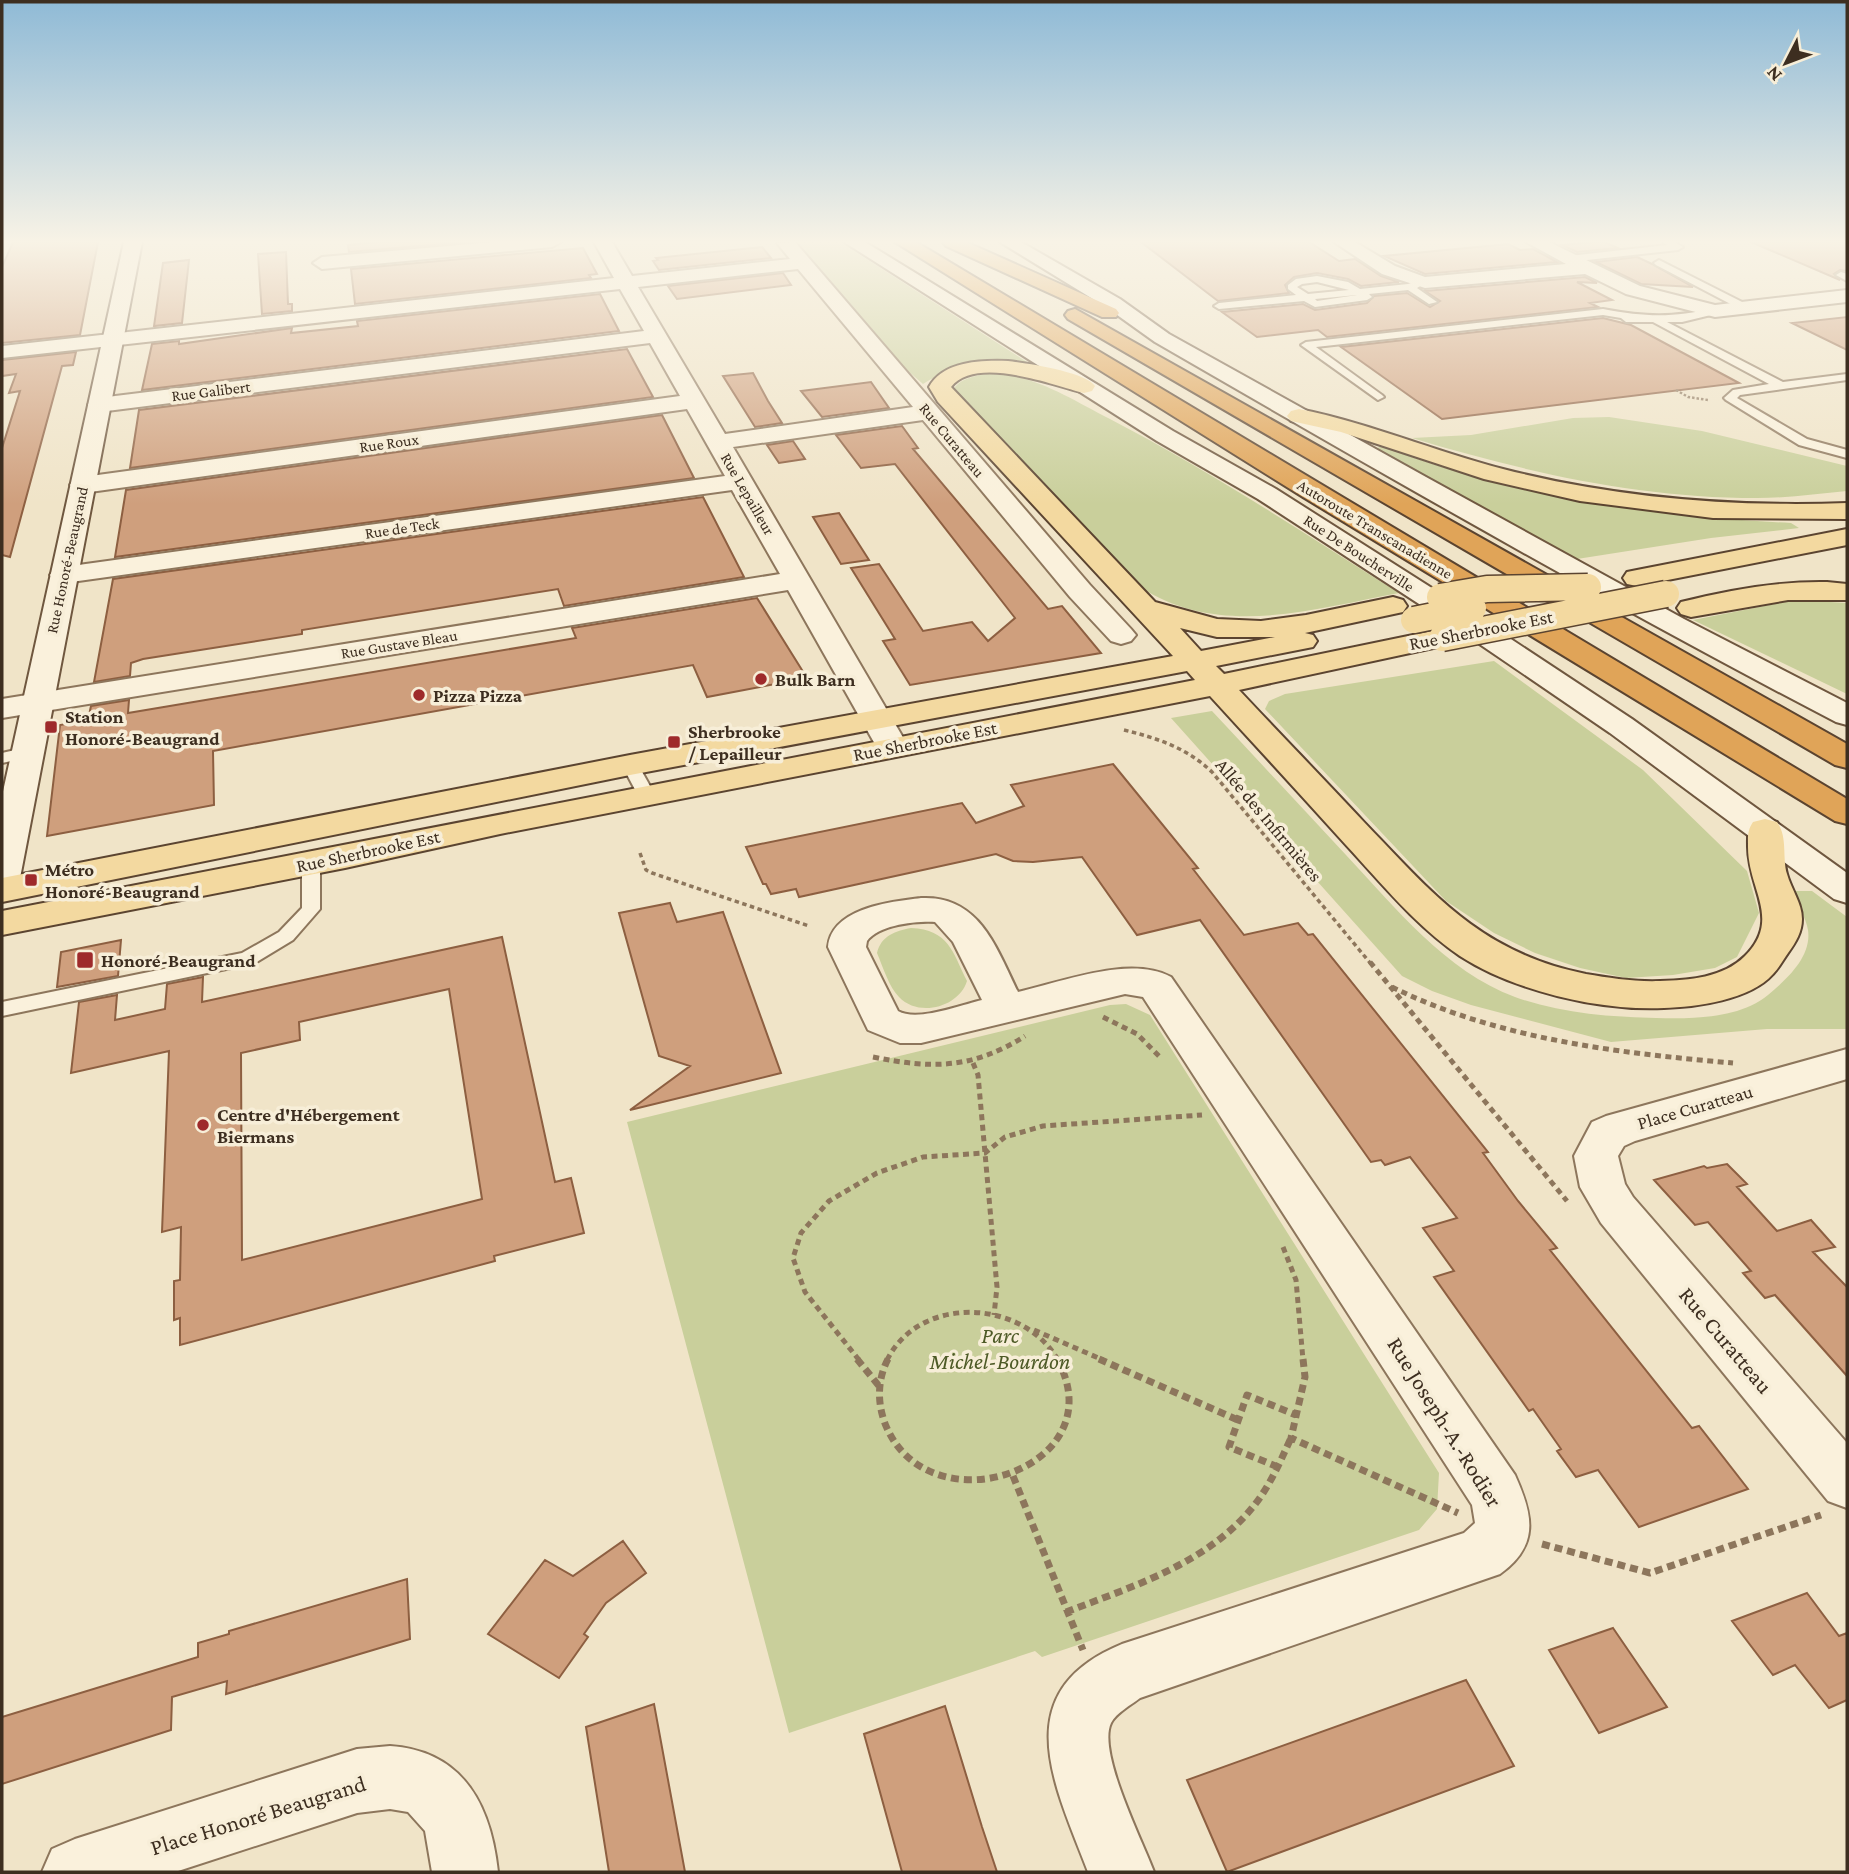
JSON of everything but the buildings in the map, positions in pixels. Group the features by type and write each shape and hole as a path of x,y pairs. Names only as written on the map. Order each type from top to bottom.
{"highway":[{"path":"1038,329 1083,367 1267,494"},
{"name":"Autoroute Transcanadienne","path":"1050,329 1258,459 1847,814"},
{"name":"Autoroute Transcanadienne","path":"1103,329 1847,758"},
{"path":"1144,329 1161,338"}],"main road":[{"path":"1084,386 1024,369 998,367 961,372 944,380 940,387 950,401 1441,922 1496,959 1559,982 1603,991 1664,996 1708,990 1751,970 1774,946 1782,925 1781,904 1768,874 1765,830"},
{"path":"1299,416 1354,428 1495,474 1607,498 1741,512 1847,511"},
{"name":"Rue Sherbrooke Est","path":"2,890 638,780 1206,673 1441,638 1583,599 1636,578 1844,545"},
{"name":"Rue Sherbrooke Est","path":"1206,673 1404,613 1666,594 1844,545"},
{"path":"1583,599 1691,608 1787,590 1847,592"},
{"path":"1147,609 1203,625 1244,629 1404,613"},
{"name":"Rue Sherbrooke Est","path":"2,923 311,864 638,780"}],"street":[{"name":"Rue Honoré-Beaugrand","path":"2,878 15,755 38,703 115,329"},
{"path":"2,352 188,329"},
{"name":"Rue Lepailleur","path":"653,329 884,733"},
{"name":"Rue Curatteau","path":"859,329 1080,591 1121,635"},
{"name":"Rue De Boucherville","path":"993,329 1267,494 1563,685 1847,891"},
{"path":"1149,329 1623,598 1847,715"},
{"name":"Rue Galibert","path":"99,405 656,335"},
{"name":"Rue Roux","path":"83,485 695,401"},
{"path":"719,442 929,412"},
{"name":"Rue de Teck","path":"64,575 740,481"},
{"name":"Rue Gustave Bleau","path":"2,709 797,580"},
{"name":"Rue Joseph-A.-Rodier","path":"1020,1019 1125,981 1148,982 1164,994 1496,1493 1503,1514 1503,1533 1494,1546 1480,1555 1122,1674 1100,1690 1083,1711 1078,1741 1083,1771 1121,1872"},
{"name":"Place Curatteau","path":"1588,1200 1597,1170 1596,1156 1608,1134 1847,1063"},
{"name":"Rue Curatteau","path":"1588,1200 1640,1238 1835,1499"},
{"name":"Place Honoré Beaugrand","path":"75,1872 357,1781 395,1777 429,1786 452,1811 463,1845 466,1872"}],"lane":[{"path":"1378,397 1307,345 1446,329"},
{"path":"1500,333 1532,329"},
{"path":"1675,329 1781,386"},
{"path":"1319,354 1474,337"},
{"path":"1847,377 1737,392 1730,398 1803,442 1847,454"},
{"path":"2,1009 228,963 258,953 286,936 310,909 311,864"}],"path":[{"path":"1676,390 1688,397 1709,400"},
{"name":"Allée des Infirmières","path":"1116,729 1167,742 1203,763 1388,985 1588,1200"},
{"path":"640,853 646,870 652,873 808,926"},
{"name":"Allée des Infirmières","path":"1388,985 1437,1007 1539,1038 1617,1052 1744,1063"},
{"path":"1092,1017 1103,1017 1122,1024 1137,1034 1170,1068"},
{"path":"873,1057 923,1066 973,1063 993,1056 1020,1019"},
{"path":"973,1063 978,1074 997,1287 994,1315"},
{"path":"879,1386 805,1292 793,1258 801,1233 829,1201 877,1173 923,1157 985,1153 1005,1138 1043,1126 1206,1114 1200,1105"},
{"path":"1066,1612 1133,1587 1183,1563 1227,1533 1251,1511 1278,1467 1291,1438 1306,1377 1296,1280 1280,1241"},
{"path":"1031,1329 1053,1350 1067,1377 1070,1406 1061,1435 1041,1459 1013,1476 982,1482 950,1478 921,1467 898,1447 883,1423 878,1396 882,1370 895,1346 915,1328 951,1314 971,1311 994,1315 1031,1329 1238,1420"},
{"path":"1278,1467 1228,1447 1247,1395 1296,1415"},
{"path":"1291,1438 1503,1533 1650,1573 1835,1499"},
{"path":"1013,1476 1066,1612 1100,1690"}],"green space":[{"path":"872,329 976,329 1027,362 952,370 923,384"},
{"path":"987,374 1036,383 1110,419 1220,481 1399,593 1300,612 1234,616 1202,612 1171,603 1140,587 952,392 962,381"},
{"path":"1609,417 1702,431 1847,466 1847,491 1757,498 1713,497 1625,488 1539,472 1412,438 1471,435 1573,418"},
{"path":"1382,446 1482,479 1532,491 1634,509 1791,523 1799,528 1711,538 1577,559 1375,449"},
{"path":"1796,600 1847,603 1847,694 1693,620"},
{"path":"1494,661 1643,770 1747,871 1759,913 1737,957 1715,968 1673,975 1626,978 1580,968 1535,953 1494,933 1446,901 1265,709 1269,701 1285,694"},
{"path":"1212,711 1423,936 1466,971 1490,986 1549,1007 1620,1017 1699,1017 1743,1009 1768,995 1802,958 1808,930 1792,891 1812,891 1847,917 1847,1029 1767,1029 1611,1042 1471,1005 1432,991 1402,976 1171,718"},
{"path":"911,928 934,933 948,944 957,960 967,981 963,990 947,1003 937,1007 917,1007 899,997 889,982 877,953 879,947 889,935"},
{"name":"Parc Michel-Bourdon","path":"1126,1004 1150,1015 1439,1473 1437,1509 1419,1530 1042,1657 1035,1651 789,1733 627,1122 1110,1005"}],"place":[{"name":"Bulk Barn","path":"761,679"},
{"name":"Pizza Pizza","path":"419,695"},
{"name":"Station Honoré-Beaugrand","path":"51,727"},
{"name":"Sherbrooke / Lepailleur","path":"674,742"},
{"name":"Métro Honoré-Beaugrand","path":"31,880"},
{"name":"Honoré-Beaugrand","path":"85,960"},
{"name":"Centre d'Hébergement Biermans","path":"203,1125"}]}
